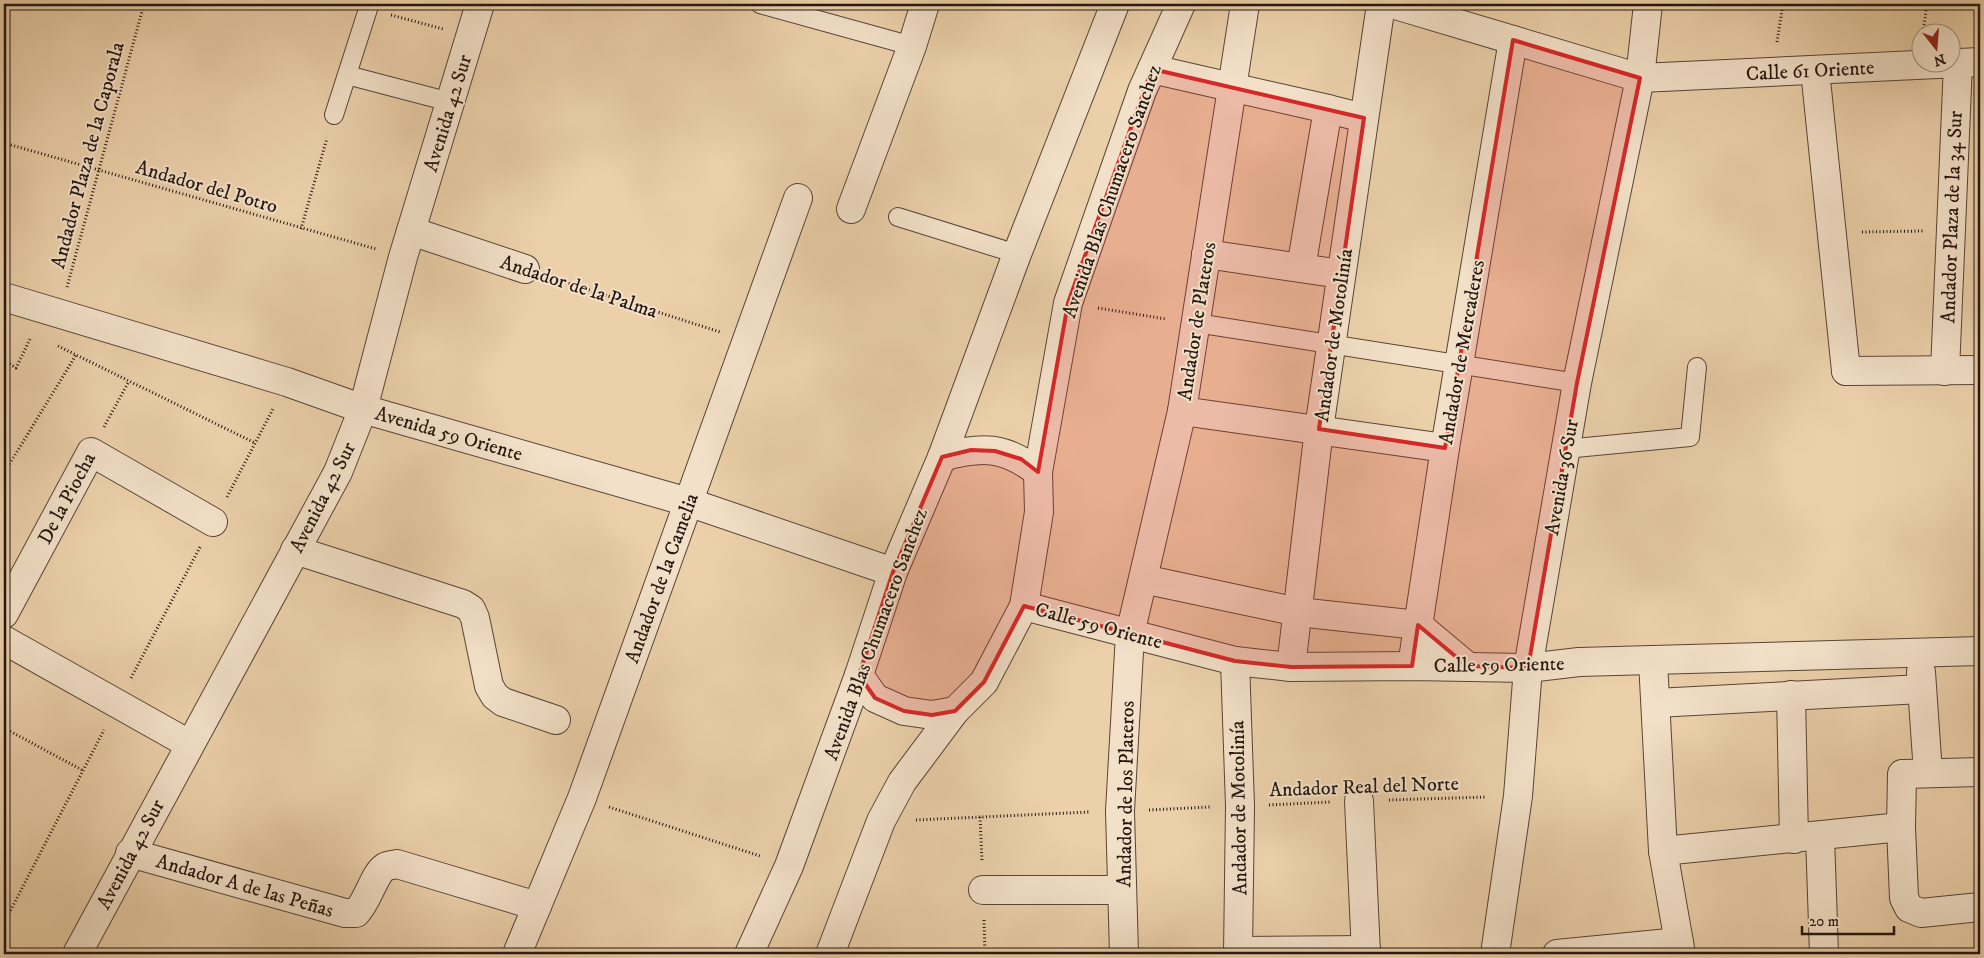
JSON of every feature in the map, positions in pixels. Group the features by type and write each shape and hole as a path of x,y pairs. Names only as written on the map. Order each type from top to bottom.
{"street":[{"name":"Avenida 42 Sur","path":"77,954 189,744 338,472 363,409 403,257 480,4"},
{"path":"851,209 912,46 925,4"},
{"name":"Avenida Blas Chumacero Sanchez","path":"749,954 789,866 859,675 893,572 942,457 1017,254 1116,4"},
{"name":"Avenida Blas Chumacero Sanchez","path":"830,954 881,821 902,782 955,711 984,682 1024,606 1040,512 1038,472 1068,303 1142,91 1181,4"},
{"name":"Andador de Plateros","path":"1130,634 1182,411 1245,4"},
{"name":"Andador de Motolinía","path":"1291,667 1319,429 1381,4"},
{"name":"Calle 61 Oriente","path":"1392,4 1640,78 1969,63"},
{"name":"Avenida 36 Sur","path":"1495,954 1518,796 1528,668 1577,383 1640,78 1648,4"},
{"name":"Andador de Mercaderes","path":"1412,666 1444,448 1513,40"},
{"name":"Andador Plaza de la 34 Sur","path":"1945,371 1951,230 1969,63"},
{"path":"1152,69 1364,118"},
{"path":"1815,70 1846,372 1980,370"},
{"path":"1301,268 1328,109"},
{"name":"Andador de la Camelia","path":"517,954 582,798 798,198"},
{"name":"Andador de la Palma","path":"411,231 526,269"},
{"path":"1206,254 1342,274"},
{"name":"Avenida 59 Oriente","path":"4,297 287,382 363,409 688,502 893,572"},
{"path":"1182,411 1444,448"},
{"path":"942,457 971,450 995,450 1021,459 1038,472"},
{"path":"91,452 213,522"},
{"name":"De la Piocha","path":"4,614 91,452"},
{"path":"295,550 463,604 470,609 475,618 490,686 495,696 503,702 556,720"},
{"path":"1143,579 1298,612 1418,625 1467,666"},
{"name":"Calle 59 Oriente","path":"1024,606 1235,661 1291,667 1467,666 1528,668 1580,662 1980,651"},
{"name":"Andador de los Plateros","path":"1124,954 1120,811 1130,634"},
{"path":"4,640 189,744"},
{"path":"1920,652 1922,689 1915,774 1901,827 1904,898 1909,908 1920,913 1980,907"},
{"name":"Andador de Motolinía","path":"1235,661 1240,806 1238,953"},
{"path":"1565,954 1680,948 1663,851 1654,661"},
{"path":"859,675 875,698 904,711 932,715 955,711"},
{"path":"1656,703 1922,689"},
{"path":"1791,695 1807,837 1824,954"},
{"path":"1915,774 1980,772"},
{"path":"1238,953 1366,952 1359,801"},
{"path":"1663,851 1901,827"},
{"name":"Andador A de las Peñas","path":"130,853 345,913 356,912 364,905 378,874 386,867 398,864 537,906"},
{"path":"983,890 1122,890"}],"lane":[{"path":"760,4 912,46"},
{"path":"334,115 368,9"},
{"path":"347,75 450,102"},
{"path":"898,218 1017,254"},
{"path":"1196,324 1577,383"},
{"path":"1565,449 1690,437 1697,367"}],"path":[{"name":"Andador Plaza de la Caporala","path":"60,314 144,4"},
{"path":"1772,72 1783,4"},
{"path":"1924,22 1927,4"},
{"path":"368,9 470,37"},
{"path":"301,229 334,115"},
{"name":"Andador del Potro","path":"4,143 403,257"},
{"path":"1831,232 1951,230"},
{"name":"Andador de la Palma","path":"526,269 746,341"},
{"path":"1068,303 1196,324"},
{"path":"4,473 94,324"},
{"path":"4,360 16,368 32,334"},
{"path":"50,342 255,443"},
{"name":"De la Piocha","path":"91,452 129,381"},
{"path":"4,923 82,770 287,382"},
{"path":"4,728 82,770"},
{"name":"Andador Real del Norte","path":"881,821 1518,796"},
{"path":"582,798 789,866"}],"highlighted area":[{"path":"1513,40 1640,78 1577,383 1528,668 1467,666 1418,625 1412,666 1291,667 1235,661 1024,606 984,682 955,711 932,715 904,711 875,698 859,675 893,572 942,457 971,450 995,451 1021,459 1038,472 1068,303 1152,69 1364,118 1319,429 1445,448"}]}
